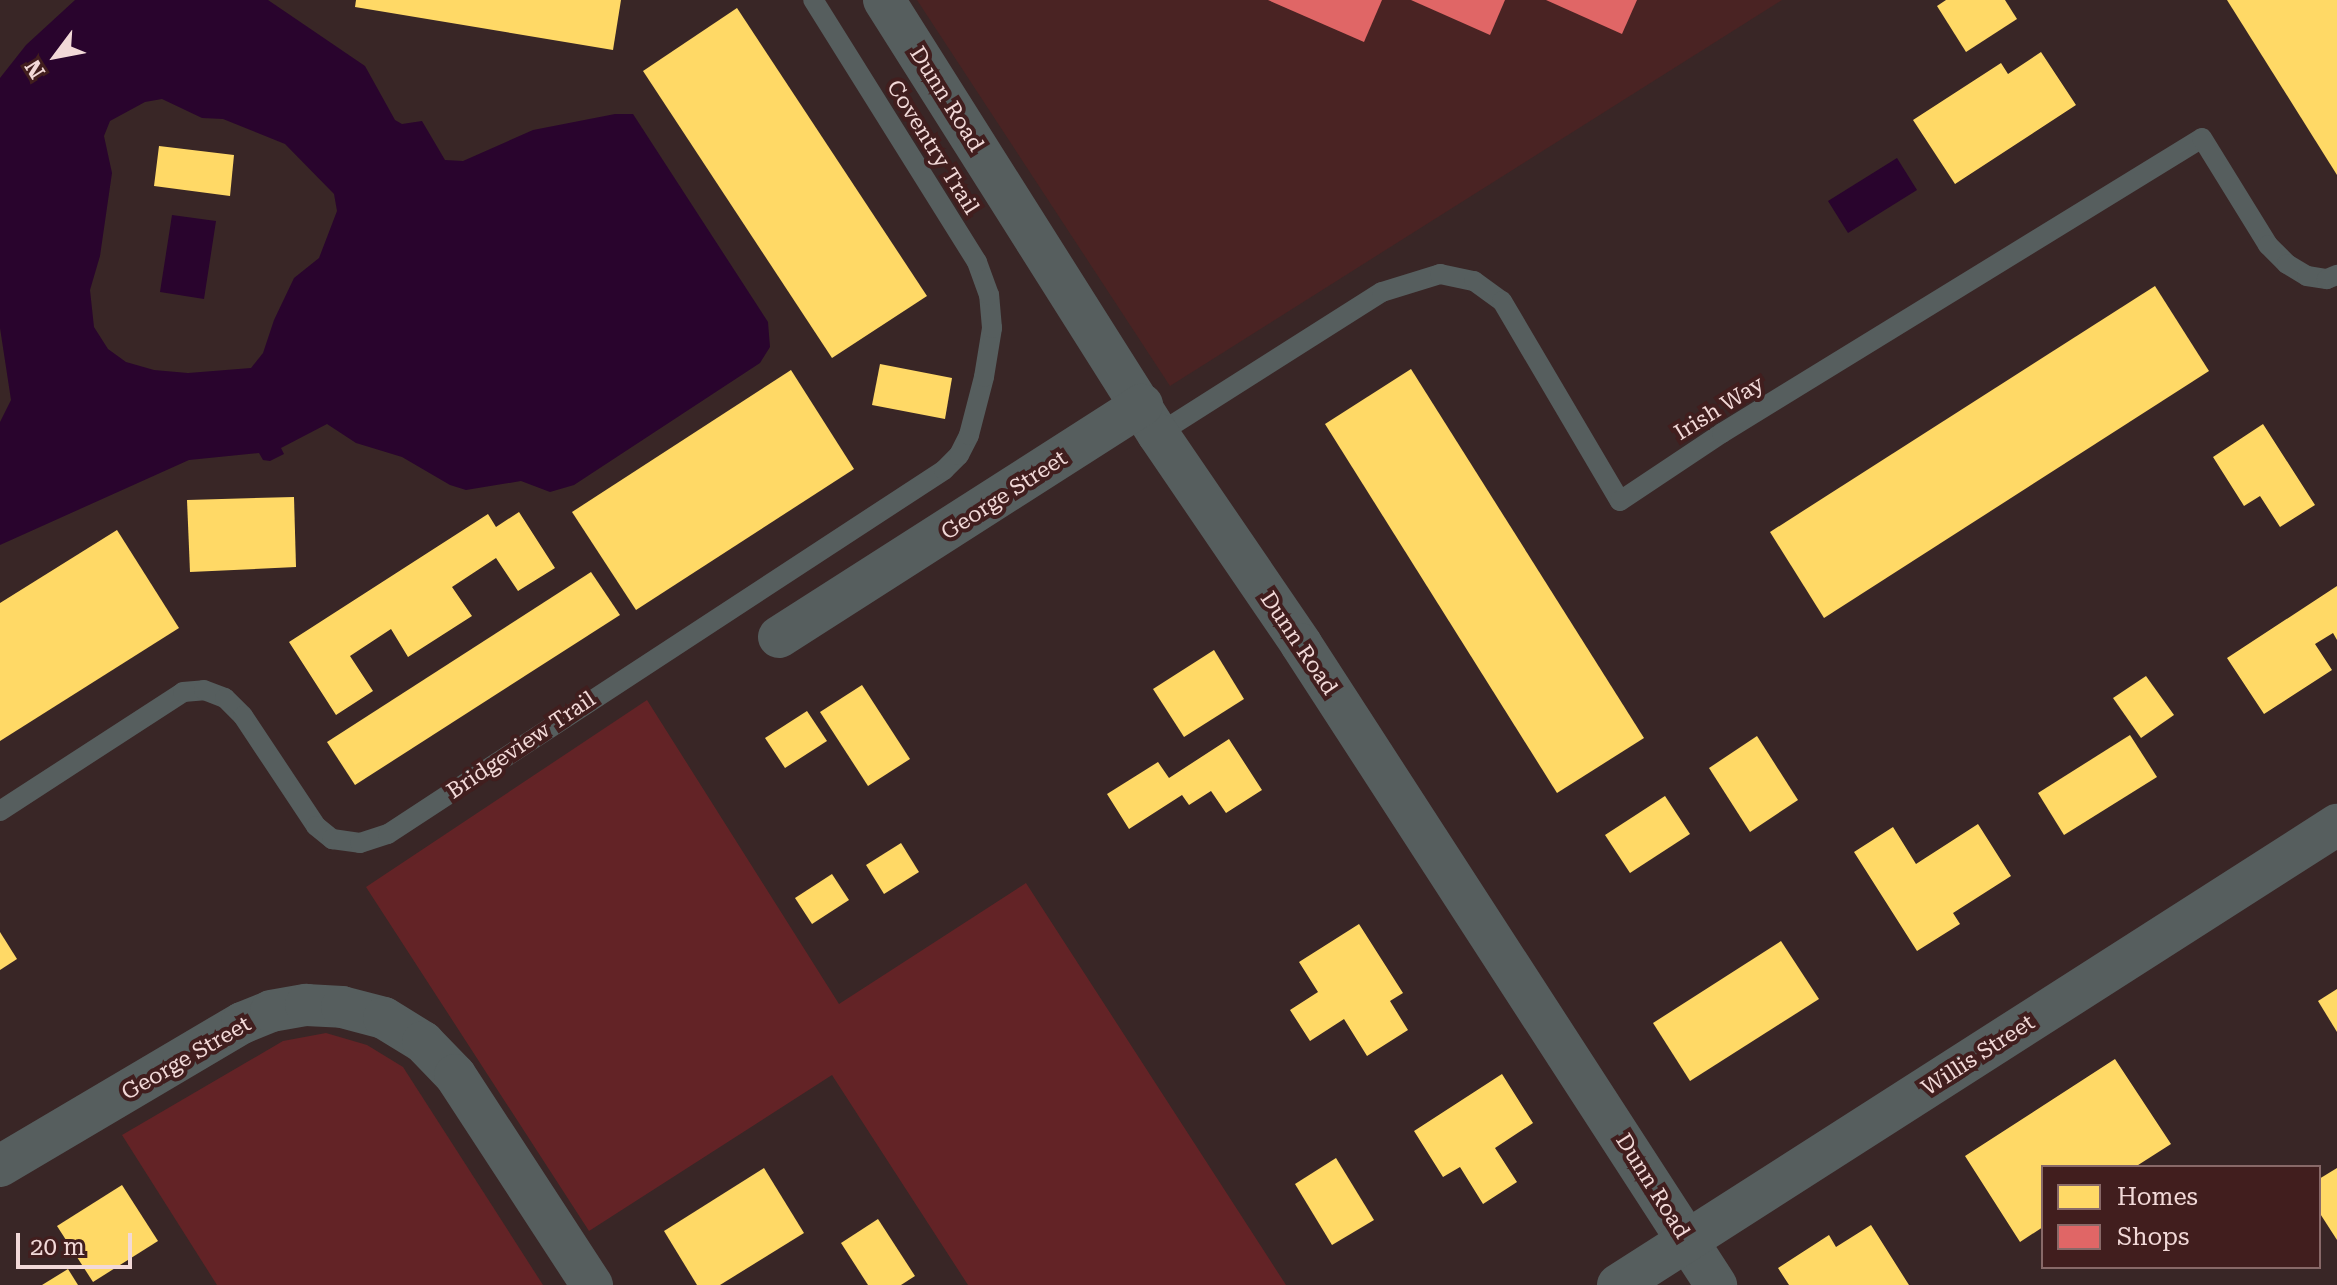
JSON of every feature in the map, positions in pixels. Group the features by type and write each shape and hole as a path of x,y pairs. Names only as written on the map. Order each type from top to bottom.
{"street":[{"name":"Dunn Road","path":"884,0 1150,420 1316,667 1716,1285"},
{"name":"George Street","path":"779,637 866,583 1150,420"},
{"name":"Willis Street","path":"1618,1285 2337,825"},
{"name":"George Street","path":"0,1166 242,1023 271,1011 306,1005 342,1007 384,1018 423,1042 455,1075 592,1285"}],"lane":[{"name":"Coventry Trail","path":"813,0 977,262 989,295 992,328"},
{"name":"Irish Way","path":"1150,420 1382,292 1440,274 1474,281 1502,301 1620,501 1722,433 2202,138 2277,254 2307,276 2327,279 2337,275"},
{"name":"Bridgeview Trail","path":"0,811 183,692 204,690 225,698 243,716 316,826 332,839 360,843 388,834 944,470 959,455 969,435 992,328"}],"shaded area":[{"path":"75,0 268,0 365,66 395,120 402,124 422,121 445,160 463,161 533,130 615,114 633,114 768,322 770,347 760,363 574,485 550,492 521,481 466,490 450,485 402,457 356,443 327,424 281,448 284,454 270,461 263,460 259,453 189,460 0,545 0,422 11,400 0,328 0,78 26,45","holes":["162,99 202,118 223,119 285,144 334,194 337,211 319,258 294,278 274,320 263,353 251,368 188,373 154,370 126,362 108,349 94,327 90,290 100,256 112,173 104,136 110,121 145,102"]},
{"path":"917,0 1782,0 1170,386"},
{"path":"1897,158 1917,190 1848,233 1828,201"},
{"path":"172,215 216,221 204,299 160,292"},
{"path":"647,700 839,1004 1026,883 1286,1285 968,1285 832,1075 589,1231 366,887"},
{"path":"326,1033 367,1045 403,1067 543,1285 217,1285 122,1135 283,1041"}],"building: Homes":[{"path":"356,0 621,0 613,50 355,7"},
{"path":"1946,0 2005,0 2017,19 1966,52 1937,6"},
{"path":"2227,0 2337,0 2337,175"},
{"path":"737,8 927,296 832,358 643,71"},
{"path":"2041,52 2076,105 1955,184 1913,120 2001,63 2008,74"},
{"path":"159,146 234,155 230,196 154,186"},
{"path":"2155,286 2209,371 1824,618 1770,532"},
{"path":"880,364 952,378 945,419 872,405"},
{"path":"1411,369 1644,738 1557,793 1325,424"},
{"path":"791,370 854,469 636,610 572,512"},
{"path":"2263,424 2315,505 2280,527 2260,496 2244,506 2213,457"},
{"path":"294,497 296,567 190,572 187,500"},
{"path":"519,512 555,568 518,591 496,558 452,587 472,616 408,657 391,629 350,656 373,691 336,715 289,642 488,514 496,527"},
{"path":"117,530 179,628 0,741 0,603"},
{"path":"591,572 620,615 355,785 327,742"},
{"path":"2337,586 2337,640 2333,633 2315,644 2332,670 2264,714 2227,658"},
{"path":"1214,650 1244,699 1184,737 1153,689"},
{"path":"2146,676 2174,715 2141,738 2113,698"},
{"path":"862,685 910,759 868,786 820,712"},
{"path":"807,711 827,741 785,768 765,738"},
{"path":"2130,735 2157,777 2064,835 2038,793"},
{"path":"1757,736 1798,800 1750,832 1709,768"},
{"path":"1229,739 1262,790 1226,813 1211,791 1189,805 1182,795 1129,829 1107,794 1158,762 1169,778"},
{"path":"1665,796 1690,834 1630,873 1605,835"},
{"path":"1978,824 2011,876 1953,913 1960,924 1917,951 1854,852 1893,827 1916,864"},
{"path":"901,843 919,872 884,894 866,865"},
{"path":"832,874 849,900 812,924 795,898"},
{"path":"1359,924 1403,993 1390,1001 1408,1030 1367,1056 1344,1019 1310,1041 1290,1010 1318,992 1299,962"},
{"path":"0,932 17,959 0,970"},
{"path":"1781,941 1819,999 1690,1081 1653,1023"},
{"path":"2337,989 2337,1032 2318,1001"},
{"path":"2115,1059 2171,1144 2138,1165 2041,1165 2041,1228 2020,1242 1965,1156"},
{"path":"1502,1074 1533,1123 1495,1148 1517,1182 1483,1204 1460,1167 1443,1177 1414,1131"},
{"path":"1336,1158 1374,1220 1332,1245 1295,1184"},
{"path":"764,1168 804,1233 720,1285 697,1285 664,1231"},
{"path":"2337,1168 2337,1240 2321,1215 2321,1178"},
{"path":"122,1185 158,1241 93,1282 57,1226"},
{"path":"878,1219 915,1276 901,1285 868,1285 841,1243"},
{"path":"1871,1225 1909,1285 1789,1285 1778,1268 1829,1235 1836,1247"},
{"path":"68,1269 78,1285 42,1285"}],"building: Shops":[{"path":"1268,0 1382,0 1364,42"},
{"path":"1411,0 1505,0 1490,35"},
{"path":"1546,0 1637,0 1622,34"}]}
